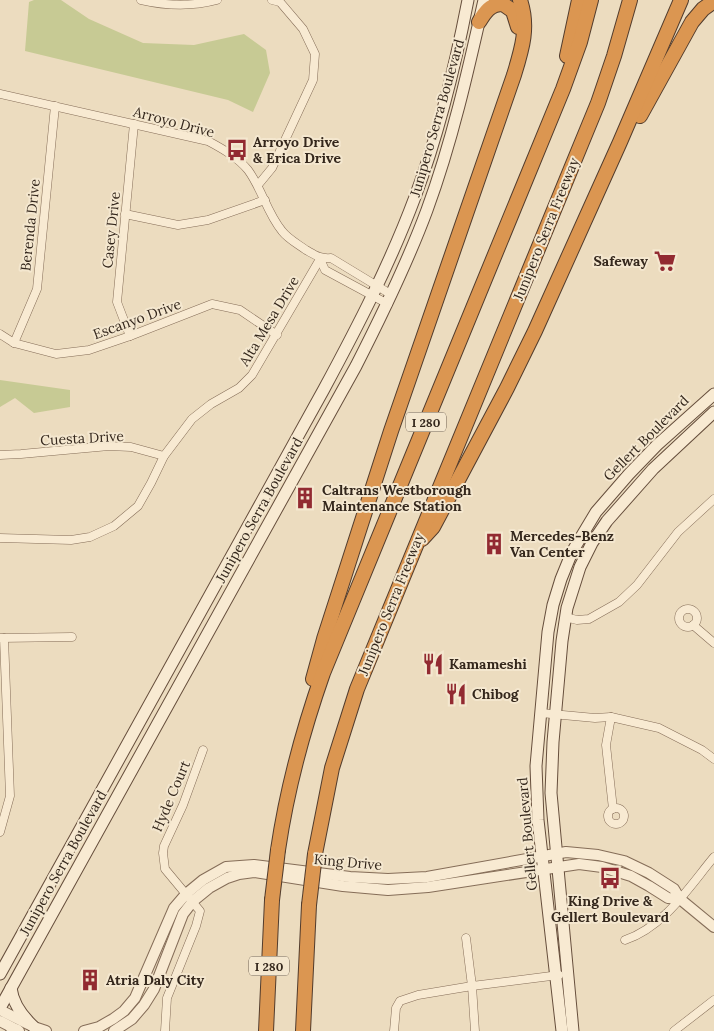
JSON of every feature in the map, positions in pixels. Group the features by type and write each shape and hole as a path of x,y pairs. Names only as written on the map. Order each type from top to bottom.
{"highway":[{"path":"290,784 318,657 353,546 390,430 514,75 525,36 525,16 520,0"},
{"path":"557,104 579,0"},
{"name":"I 280","path":"266,1031 272,900 278,850 290,784 307,720 329,657 557,104 575,57 591,0"},
{"name":"Junipero Serra Freeway","path":"303,1031 309,905 315,854 330,776 346,721 363,674 598,103 630,0"},
{"path":"415,547 433,527 507,388 555,287 681,0"},
{"path":"620,142 630,135 692,22 703,9 714,1"},
{"path":"479,22 487,9 492,6 503,4 513,11 516,17 519,36 514,75"}],"main road":[{"path":"464,0 464,23"},
{"name":"Junipero Serra Boulevard","path":"0,974 324,389 375,292 404,226 426,165 445,102 468,0"},
{"name":"Junipero Serra Boulevard","path":"0,1009 356,366 390,300 416,239 441,170 461,99 484,0"},
{"name":"Gellert Boulevard","path":"573,1031 542,857 538,820 536,766 548,632 553,604 564,570 576,545 596,512 622,482 672,431 713,397"},
{"name":"Gellert Boulevard","path":"562,1031 562,975 557,854 552,817 551,784 555,715 565,617 577,575 588,551 602,528 632,491 653,469 714,412"},
{"path":"0,958 16,945"},
{"path":"11,988 13,999 23,1017 34,1027"}],"street":[{"path":"141,0 163,5 200,5 217,0"},
{"path":"258,185 272,168 313,80 315,54 303,29 280,2 272,0"},
{"name":"Arroyo Drive","path":"0,94 208,142 223,149 236,157 258,185 274,220 282,232 293,242 320,259 325,270 390,300"},
{"name":"Berenda Drive","path":"14,343 36,288 55,106"},
{"name":"Casey Drive","path":"130,336 117,302 134,124"},
{"path":"125,214 178,225 208,220 265,200"},
{"name":"Arroyo Drive","path":"320,259 330,258 375,292"},
{"name":"Alta Mesa Drive","path":"0,538 71,540 90,537 114,526 138,506 164,456 192,419 212,404 239,388 252,375 320,259"},
{"name":"Escanyo Drive","path":"0,334 14,343 56,354 89,350 212,304 240,310 277,335"},
{"name":"Cuesta Drive","path":"0,455 109,446 131,447 164,456"},
{"path":"565,617 577,620 589,619 619,602 637,585 678,532 714,499"},
{"path":"693,625 714,643"},
{"path":"0,832 10,796 2,638 72,637"},
{"path":"541,714 595,718 612,717 659,728 702,750 714,759"},
{"path":"612,717 606,745 613,809"},
{"name":"Hyde Court","path":"190,898 166,870 162,852 183,804 203,750"},
{"name":"King Drive","path":"114,1031 132,1019 154,989 190,898 203,880 226,867 254,865 350,877 388,879 426,877 566,852 598,855 624,861 649,873 674,889 680,898 714,927"},
{"path":"625,940 636,936 660,919 714,857"},
{"name":"King Drive","path":"84,1031 113,1019 124,1011 135,998 174,908 227,878 239,874 254,872 343,886 388,890 428,887 579,864 602,867 631,876 668,898 680,898"},
{"path":"165,1031 167,998 196,926 200,911 190,898"},
{"path":"466,938 475,1031"},
{"path":"394,1031 396,1008 400,1001 418,995 562,975"},
{"path":"674,1031 714,1000"},
{"path":"0,1009 34,1027 46,1031"},
{"path":"0,1020 16,1031"}],"green space":[{"path":"34,0 61,0 89,19 143,43 194,45 244,34 266,50 270,73 253,112 228,100 25,51 29,2"},
{"path":"0,380 70,390 70,407 34,413 15,398 0,407"}],"place":[{"name":"Arroyo Drive & Erica Drive","path":"237,150"},
{"name":"Safeway","path":"665,261"},
{"name":"Caltrans Westborough Maintenance Station","path":"305,498"},
{"name":"Mercedes-Benz Van Center","path":"494,544"},
{"name":"Kamameshi","path":"433,664"},
{"name":"Chibog","path":"456,694"},
{"name":"King Drive & Gellert Boulevard","path":"610,878"},
{"name":"Atria Daly City","path":"90,980"}]}
